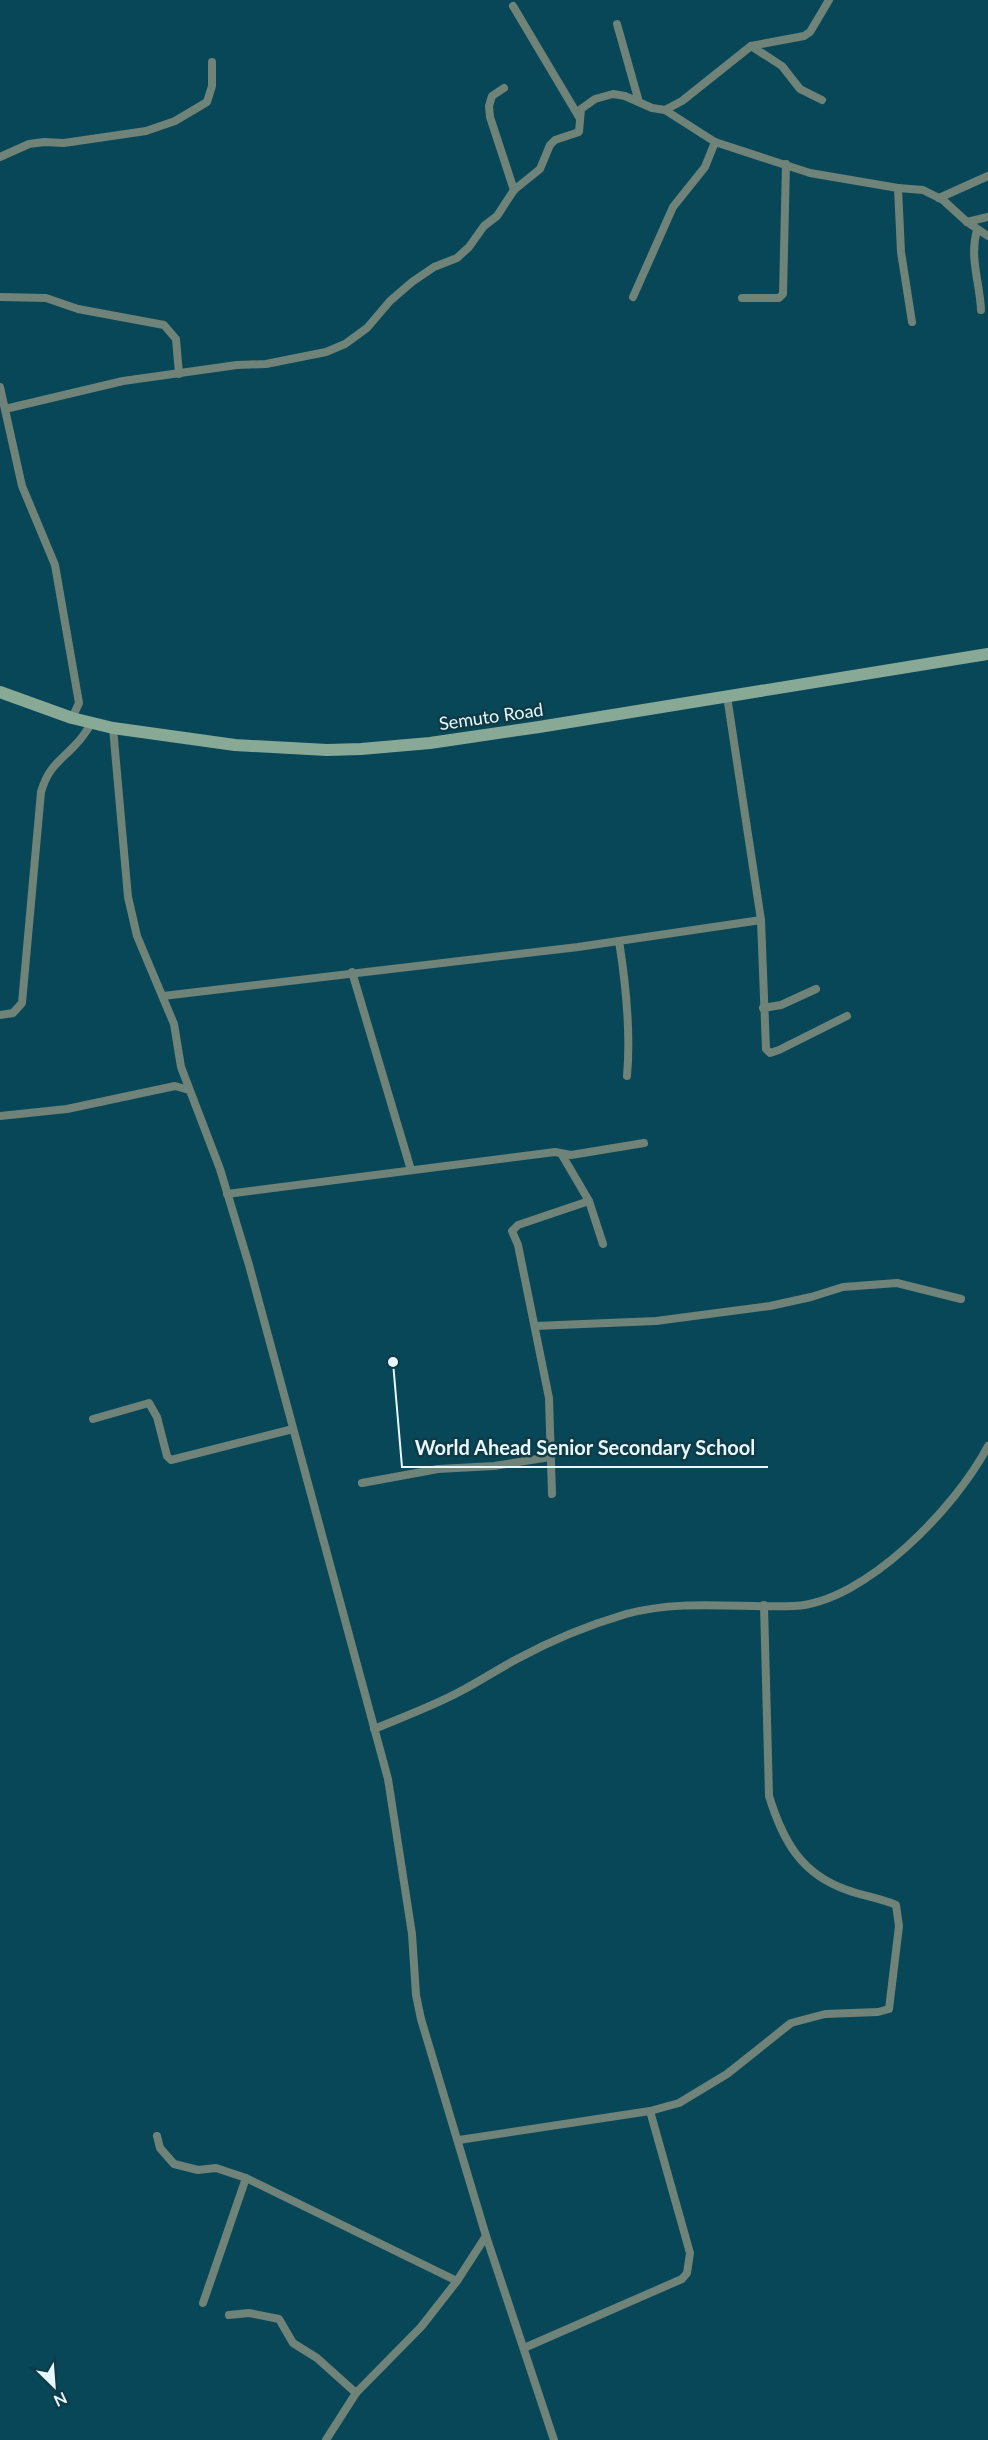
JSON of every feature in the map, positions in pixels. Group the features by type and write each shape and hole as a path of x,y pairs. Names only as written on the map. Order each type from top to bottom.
{"main road":[{"name":"Semuto Road","path":"0,692 72,718 113,728 235,745 327,750 361,749 495,734 988,654"}],"street":[{"path":"664,110 682,101 751,46 804,36 810,32 829,0"},
{"path":"513,6 579,117"},
{"path":"617,24 639,102"},
{"path":"751,46 782,66 800,89 822,100"},
{"path":"0,157 29,144 64,143 146,131 175,121 207,102 211,94 212,62"},
{"path":"504,88 492,96 489,106 490,117 514,190"},
{"path":"5,409 96,387 293,359 326,352 345,344 367,328 390,301 412,282 434,267 457,258 469,247 484,226 497,216 514,190 540,169 550,145 555,140 579,132 581,109 595,99 613,94 664,110 715,142 810,173 923,190 939,198 977,230 988,236"},
{"path":"633,297 673,207 705,167 715,142"},
{"path":"742,298 779,298 783,294 786,164"},
{"path":"939,198 988,176"},
{"path":"898,188 901,252 912,322"},
{"path":"967,222 988,217"},
{"path":"977,230 974,242 975,273 980,291 981,310"},
{"path":"0,297 46,298 78,309 164,325 176,339 179,374"},
{"path":"0,387 22,486 55,565 79,703 72,718"},
{"path":"727,696 761,920 766,1049 770,1053 847,1016"},
{"path":"0,1016 13,1013 22,1003 41,792 44,780 57,761 77,744 91,724"},
{"path":"113,728 128,897 137,936 174,1024 178,1053 189,1090 227,1194 249,1265 388,1779 412,1934 418,2003 486,2236 554,2440"},
{"path":"163,996 619,941 761,920"},
{"path":"619,941 624,975 627,1076"},
{"path":"352,972 411,1170"},
{"path":"763,1008 781,1005 816,989"},
{"path":"0,1116 67,1109 175,1086 189,1090"},
{"path":"227,1194 555,1152 562,1155 644,1143"},
{"path":"562,1155 590,1201 603,1244"},
{"path":"552,1494 549,1398 518,1245 512,1231 518,1225 590,1201"},
{"path":"535,1326 656,1321 770,1306 843,1287 876,1284 897,1283 961,1299"},
{"path":"93,1419 149,1403 156,1417 167,1456 171,1460 293,1429"},
{"path":"374,1729 444,1699 533,1651 626,1614 680,1605 793,1606 817,1602 848,1590 865,1580 912,1540 955,1498 988,1446"},
{"path":"362,1483 438,1469 494,1466 550,1457"},
{"path":"459,2140 650,2111 679,2103 727,2074 791,2023 825,2014 878,2012 890,2009 899,1926 896,1905 847,1890 811,1872 799,1860 774,1812 769,1796 764,1605"},
{"path":"524,2348 682,2279 687,2273 690,2253 650,2111"},
{"path":"157,2136 160,2148 174,2164 186,2169 216,2168 246,2178 456,2281"},
{"path":"203,2302 246,2178"},
{"path":"326,2440 356,2393 421,2327 486,2236"},
{"path":"229,2315 249,2313 279,2319 293,2343 317,2358 356,2393"}],"place":[{"name":"World Ahead Senior Secondary School","path":"393,1362"}]}
